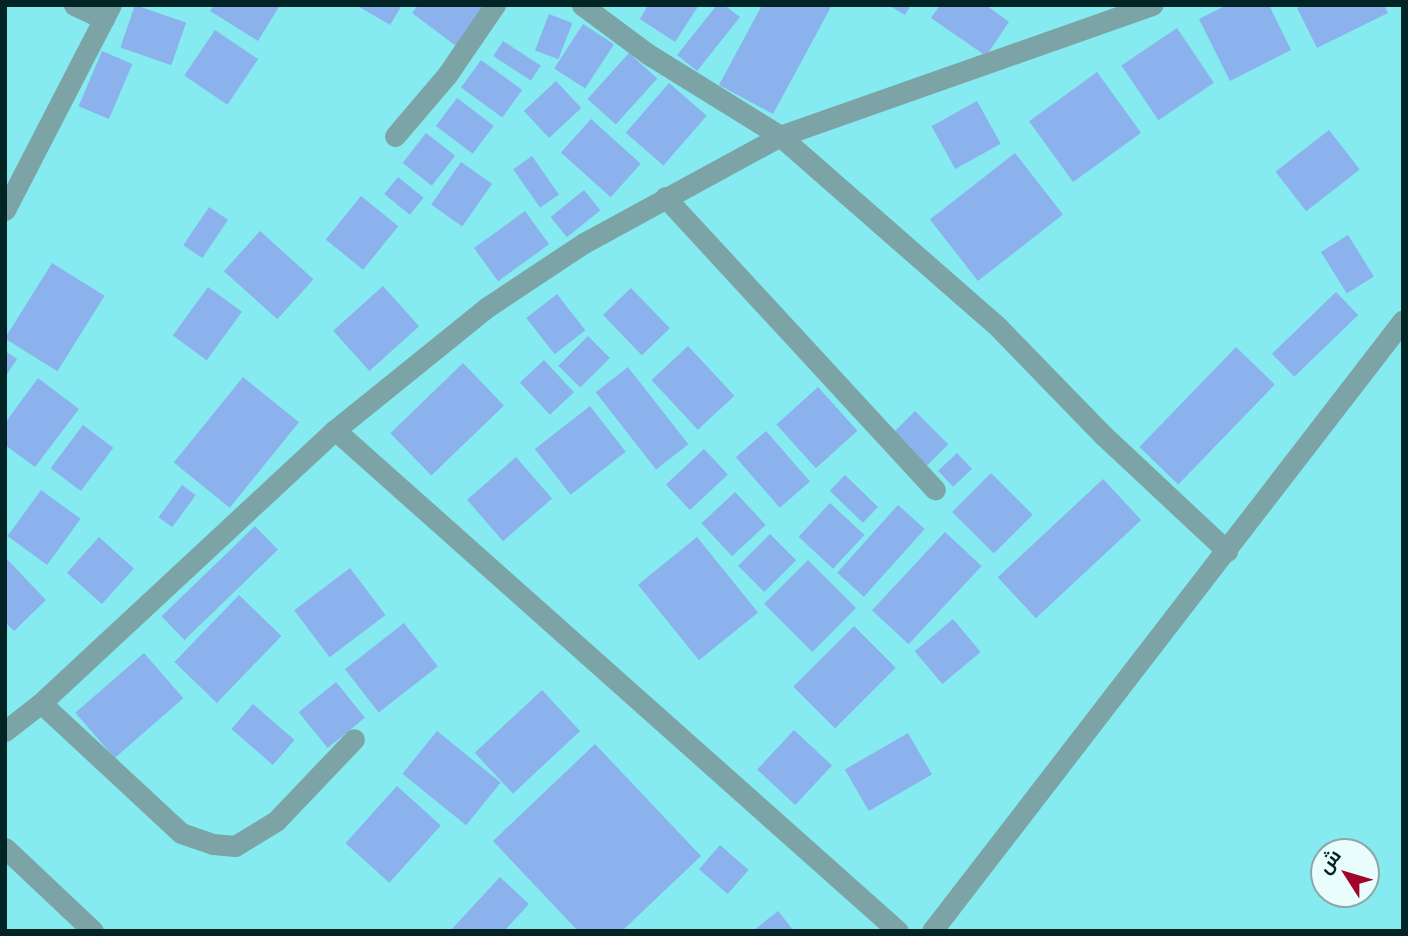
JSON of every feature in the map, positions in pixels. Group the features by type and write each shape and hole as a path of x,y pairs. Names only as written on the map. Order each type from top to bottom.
{"street":[{"path":"5,210 107,12 74,5"},
{"path":"395,136 447,75 495,5"},
{"path":"582,5 648,54 780,136 999,328 1103,435 1227,551"},
{"path":"5,731 41,703 335,430 486,309 666,197 780,136 1153,5"},
{"path":"666,197 935,490"},
{"path":"932,931 1403,320"},
{"path":"335,430 898,931"},
{"path":"41,703 181,833 213,844 235,846 276,821 354,738"},
{"path":"5,848 93,931"}],"building":[{"path":"135,5 186,23 171,65 120,48"},
{"path":"214,5 280,5 258,41 210,11"},
{"path":"356,5 402,5 390,25"},
{"path":"418,5 480,5 485,8 456,46 412,13"},
{"path":"648,5 699,5 675,42 640,19"},
{"path":"717,5 724,5 740,17 697,71 677,55"},
{"path":"762,5 832,5 773,114 719,85"},
{"path":"888,5 911,5 905,15"},
{"path":"940,5 986,5 1009,22 986,56 931,18"},
{"path":"1227,5 1269,5 1291,50 1230,81 1199,19"},
{"path":"1304,5 1384,5 1388,13 1317,48 1297,8"},
{"path":"549,14 572,23 558,59 535,50"},
{"path":"583,24 614,44 585,89 554,68"},
{"path":"1177,28 1214,83 1158,120 1121,65"},
{"path":"215,30 258,59 227,105 184,76"},
{"path":"503,41 541,66 531,81 493,56"},
{"path":"102,51 132,64 109,119 79,106"},
{"path":"629,53 657,78 616,125 588,99"},
{"path":"481,60 522,90 502,117 461,88"},
{"path":"1097,72 1141,133 1073,182 1029,121"},
{"path":"556,81 581,108 549,138 524,111"},
{"path":"669,83 707,116 663,166 626,133"},
{"path":"457,98 494,126 473,154 436,126"},
{"path":"977,101 1001,144 955,169 932,126"},
{"path":"591,119 641,164 611,197 561,152"},
{"path":"1329,130 1360,169 1306,211 1275,172"},
{"path":"426,133 455,156 432,186 403,163"},
{"path":"1015,153 1063,214 978,281 930,219"},
{"path":"532,156 559,195 540,208 513,169"},
{"path":"461,162 492,184 462,226 431,205"},
{"path":"398,177 424,198 410,215 384,194"},
{"path":"584,190 600,210 567,237 551,217"},
{"path":"361,196 398,226 363,270 326,240"},
{"path":"209,207 228,220 202,258 183,245"},
{"path":"525,211 549,244 498,281 474,248"},
{"path":"260,231 314,279 277,319 224,271"},
{"path":"1348,235 1374,277 1347,294 1321,252"},
{"path":"52,263 105,296 57,371 5,339"},
{"path":"383,286 419,326 369,371 333,331"},
{"path":"208,287 242,312 207,360 173,336"},
{"path":"631,288 670,328 642,355 603,315"},
{"path":"1336,292 1358,315 1294,377 1272,354"},
{"path":"557,294 585,330 555,354 526,318"},
{"path":"588,336 610,358 580,388 558,366"},
{"path":"688,346 734,396 698,430 651,380"},
{"path":"1236,347 1275,385 1178,484 1139,447"},
{"path":"5,351 17,359 7,374 5,373"},
{"path":"544,360 574,392 550,415 520,383"},
{"path":"463,363 504,405 431,476 390,433"},
{"path":"628,367 688,444 656,469 596,392"},
{"path":"243,377 299,422 230,508 174,462"},
{"path":"38,378 79,409 35,467 5,445 5,423"},
{"path":"818,387 857,431 816,468 776,424"},
{"path":"590,406 626,452 571,495 535,449"},
{"path":"915,411 948,444 923,469 890,436"},
{"path":"83,425 113,448 81,491 51,468"},
{"path":"766,431 810,482 780,508 736,457"},
{"path":"704,449 728,475 690,510 666,484"},
{"path":"957,453 972,469 953,487 938,471"},
{"path":"516,457 552,499 503,541 467,500"},
{"path":"991,473 1033,515 994,554 952,512"},
{"path":"845,475 878,507 863,523 830,491"},
{"path":"1103,479 1141,520 1036,618 998,577"},
{"path":"182,485 196,495 172,527 158,517"},
{"path":"41,490 81,519 47,565 7,536"},
{"path":"735,492 766,525 732,556 701,523"},
{"path":"830,503 864,535 833,569 799,537"},
{"path":"898,505 925,529 864,597 837,573"},
{"path":"255,526 278,550 184,640 161,616"},
{"path":"945,532 982,566 909,644 872,610"},
{"path":"770,534 796,560 764,592 738,566"},
{"path":"99,537 134,568 102,604 67,573"},
{"path":"697,537 758,612 699,660 638,585"},
{"path":"5,557 46,600 14,631 5,622"},
{"path":"808,560 856,608 812,652 764,604"},
{"path":"350,568 386,615 330,657 294,610"},
{"path":"239,595 281,636 217,703 174,662"},
{"path":"953,619 981,652 942,684 915,651"},
{"path":"404,623 438,666 379,713 345,669"},
{"path":"854,626 896,668 835,729 793,687"},
{"path":"144,653 183,698 115,758 75,713"},
{"path":"336,682 365,718 328,748 299,712"},
{"path":"542,690 580,731 513,794 475,753"},
{"path":"253,704 295,740 273,765 231,729"},
{"path":"794,730 832,765 795,805 757,769"},
{"path":"437,731 501,783 466,825 402,774"},
{"path":"908,733 932,775 869,811 845,770"},
{"path":"595,744 701,856 622,931 578,931 493,841"},
{"path":"397,786 441,825 389,883 345,843"},
{"path":"720,845 749,870 728,894 699,869"},
{"path":"500,877 529,904 504,931 450,931"},
{"path":"778,911 794,931 753,931"}]}
